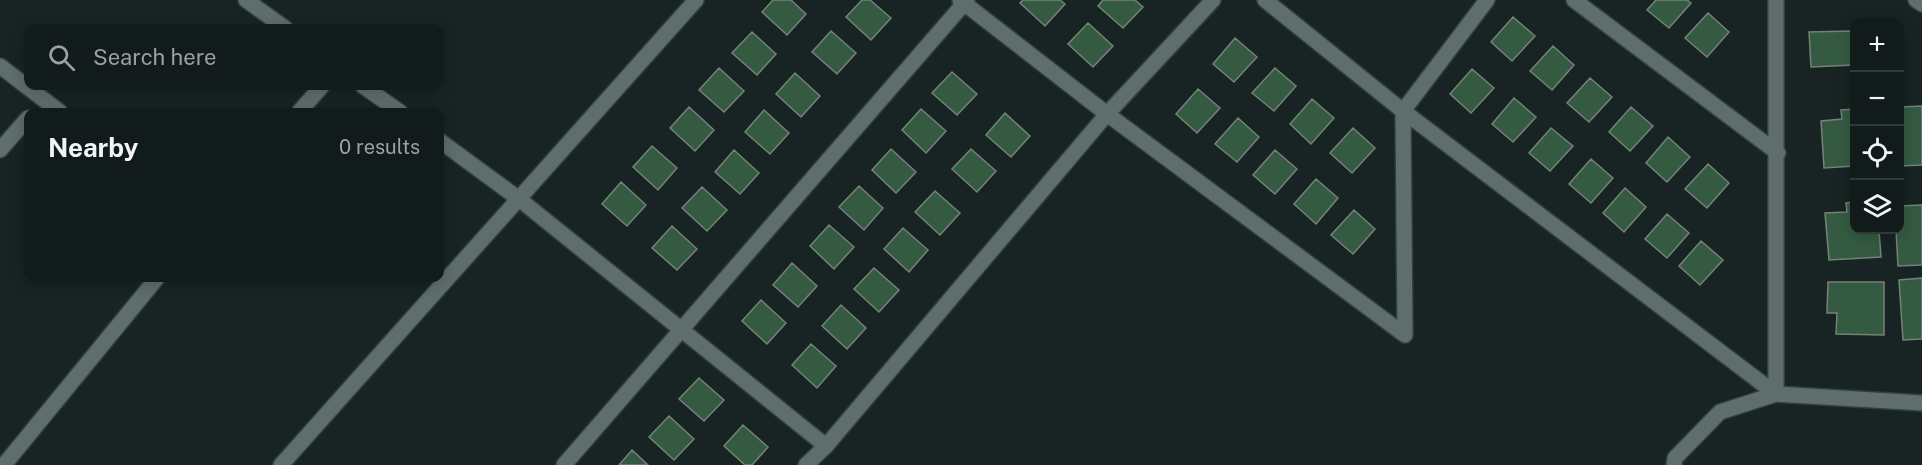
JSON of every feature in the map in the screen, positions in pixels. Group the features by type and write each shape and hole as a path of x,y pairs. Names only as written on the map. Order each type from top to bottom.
{"street":[{"path":"246,0 279,24"},
{"path":"281,465 696,0"},
{"path":"806,465 826,446 1107,114 1213,0"},
{"path":"1265,0 1403,111 1776,394"},
{"path":"564,465 964,1 1107,114 1406,335 1403,111 1487,0"},
{"path":"1574,0 1778,153"},
{"path":"1776,0 1778,153 1776,394"},
{"path":"1916,0 1922,4"},
{"path":"0,66 24,85"},
{"path":"31,90 55,108"},
{"path":"303,108 318,90"},
{"path":"369,90 394,108"},
{"path":"37,108 44,100"},
{"path":"0,150 24,123"},
{"path":"444,144 519,198 826,446"},
{"path":"4,465 155,282"},
{"path":"1674,465 1674,458 1720,412 1776,394 1922,403"}],"building":[{"path":"773,0 791,0 806,14 787,35 762,12"},
{"path":"862,0 870,0 891,18 871,40 846,17"},
{"path":"1023,0 1060,0 1065,4 1045,26 1020,3"},
{"path":"1103,0 1135,0 1143,7 1123,28 1098,6"},
{"path":"1656,0 1687,0 1691,3 1669,28 1647,10"},
{"path":"1708,13 1729,32 1707,57 1685,38"},
{"path":"1513,17 1535,36 1512,61 1491,42"},
{"path":"1088,23 1113,46 1093,67 1068,44"},
{"path":"831,31 856,53 837,74 812,52"},
{"path":"1850,31 1850,65 1811,67 1809,32"},
{"path":"752,32 776,54 757,75 732,53"},
{"path":"1235,38 1257,57 1234,82 1213,64"},
{"path":"1553,46 1574,65 1552,90 1530,71"},
{"path":"719,68 744,91 724,112 699,90"},
{"path":"1275,68 1296,86 1274,111 1252,93"},
{"path":"1472,69 1494,88 1471,113 1450,94"},
{"path":"952,72 977,94 957,115 932,93"},
{"path":"795,73 820,96 801,117 776,94"},
{"path":"1590,78 1612,97 1589,122 1567,103"},
{"path":"1198,89 1220,108 1197,133 1176,114"},
{"path":"1514,98 1536,117 1513,142 1492,124"},
{"path":"1312,99 1334,118 1311,144 1290,124"},
{"path":"1922,106 1922,165 1904,166 1904,107"},
{"path":"689,107 714,130 695,151 670,128"},
{"path":"1631,107 1653,126 1630,151 1609,132"},
{"path":"921,109 946,131 926,153 902,130"},
{"path":"1850,109 1850,166 1824,168 1821,121 1842,119 1841,110"},
{"path":"764,110 789,133 770,154 745,132"},
{"path":"1005,113 1030,136 1011,157 986,135"},
{"path":"1238,118 1259,137 1237,162 1215,144"},
{"path":"1353,128 1375,148 1352,173 1330,153"},
{"path":"1551,128 1573,146 1550,171 1529,153"},
{"path":"1668,137 1690,157 1667,182 1646,163"},
{"path":"652,146 677,168 658,190 633,167"},
{"path":"891,149 916,172 896,193 872,170"},
{"path":"971,149 996,171 977,192 952,169"},
{"path":"734,150 759,173 740,194 715,172"},
{"path":"1275,150 1297,169 1275,194 1253,175"},
{"path":"1591,159 1613,178 1591,203 1569,184"},
{"path":"1708,164 1729,183 1707,208 1685,189"},
{"path":"1316,179 1338,198 1316,224 1294,204"},
{"path":"621,182 646,205 627,226 602,204"},
{"path":"859,186 883,208 864,230 839,207"},
{"path":"702,187 727,210 707,231 682,208"},
{"path":"1625,188 1646,207 1624,232 1603,213"},
{"path":"935,191 960,213 940,235 915,212"},
{"path":"1850,202 1850,234 1879,234 1881,257 1829,260 1825,213 1847,212 1846,203"},
{"path":"1922,205 1922,265 1898,266 1896,234 1904,234 1904,206"},
{"path":"1354,210 1375,229 1353,254 1331,235"},
{"path":"1667,214 1689,233 1667,258 1645,239"},
{"path":"829,225 854,247 834,269 810,246"},
{"path":"672,226 697,249 677,270 652,248"},
{"path":"903,228 928,250 909,272 884,249"},
{"path":"1701,241 1723,260 1700,285 1679,266"},
{"path":"792,263 817,286 798,307 773,285"},
{"path":"874,268 899,290 879,312 854,289"},
{"path":"1922,278 1922,339 1903,340 1899,280"},
{"path":"1828,282 1884,282 1884,335 1836,334 1837,313 1827,313"},
{"path":"761,300 786,323 767,344 742,321"},
{"path":"841,305 866,328 847,349 822,326"},
{"path":"811,344 836,366 817,388 792,365"},
{"path":"699,378 724,400 704,421 679,399"},
{"path":"669,416 694,439 674,460 649,437"},
{"path":"743,425 768,447 752,465 745,465 724,446"},
{"path":"632,450 648,465 619,465"}]}
